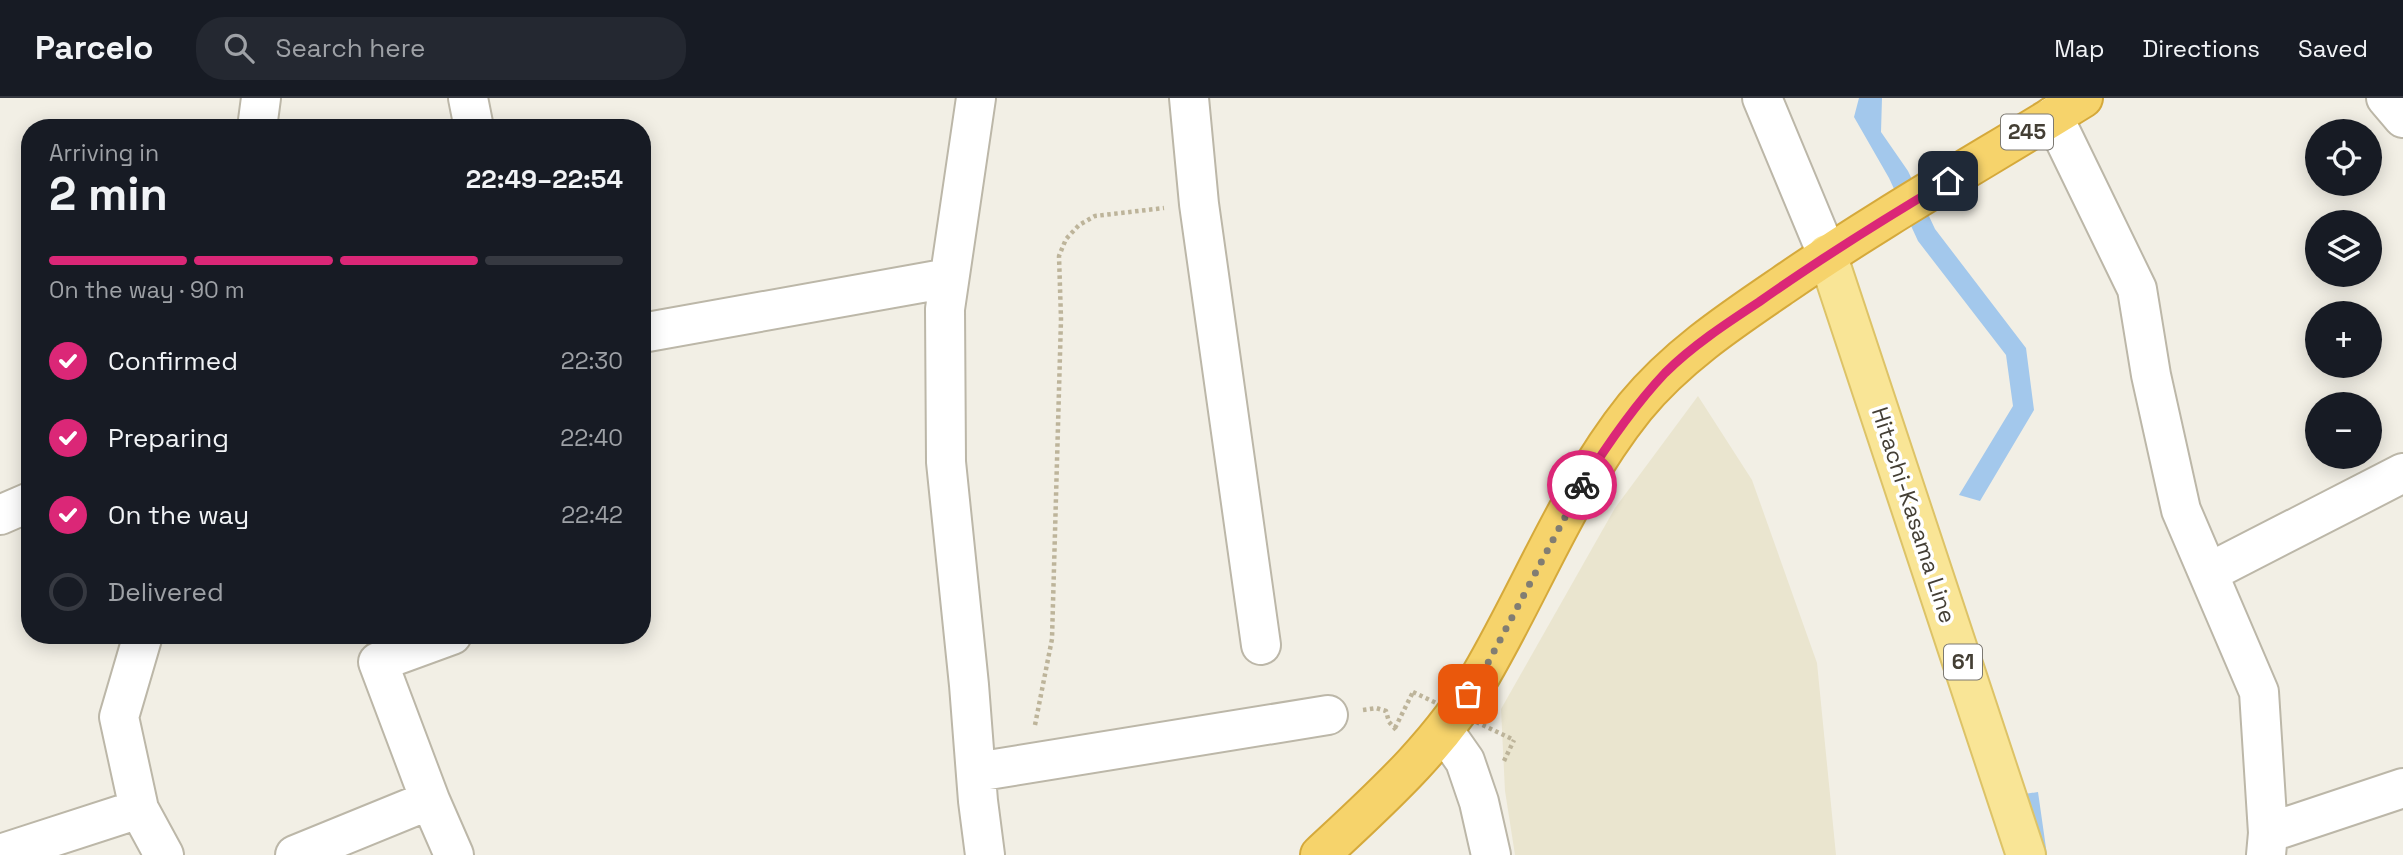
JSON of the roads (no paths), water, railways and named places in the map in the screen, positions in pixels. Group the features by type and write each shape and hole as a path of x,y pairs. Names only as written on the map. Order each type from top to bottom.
{"highway":[{"name":"245","path":"1321,855 1390,789 1444,731 1481,676 1577,494 1604,450 1635,408 1667,372 1724,326 1828,254 2068,107"}],"main road":[{"name":"Hitachi-Kasama Line","path":"1828,254 2026,855"}],"street":[{"path":"258,119 261,98"},
{"path":"468,98 472,119"},
{"path":"976,98 945,309 946,462 985,855"},
{"path":"1189,98 1199,204 1261,645"},
{"path":"1762,98 1828,254"},
{"path":"2386,98 2403,118"},
{"path":"2068,107 2137,289 2151,376 2181,510 2259,692 2267,844 2403,788"},
{"path":"651,331 949,278"},
{"path":"2208,573 2403,473"},
{"path":"0,515 21,506"},
{"path":"140,644 119,717 139,809 164,855"},
{"path":"427,644 378,662 430,800 454,855"},
{"path":"976,772 1328,715"},
{"path":"1444,731 1465,761 1479,802 1491,855"},
{"path":"295,855 430,800"},
{"path":"0,854 139,809"}],"water":[{"path":"1859,98 1882,98 1881,132 1908,171 1935,229 2026,348 2034,410 1980,501 1959,495 2013,406 2006,355 1918,241 1889,178 1854,117"},
{"path":"2038,792 2047,855 2025,855 2018,795"}]}
